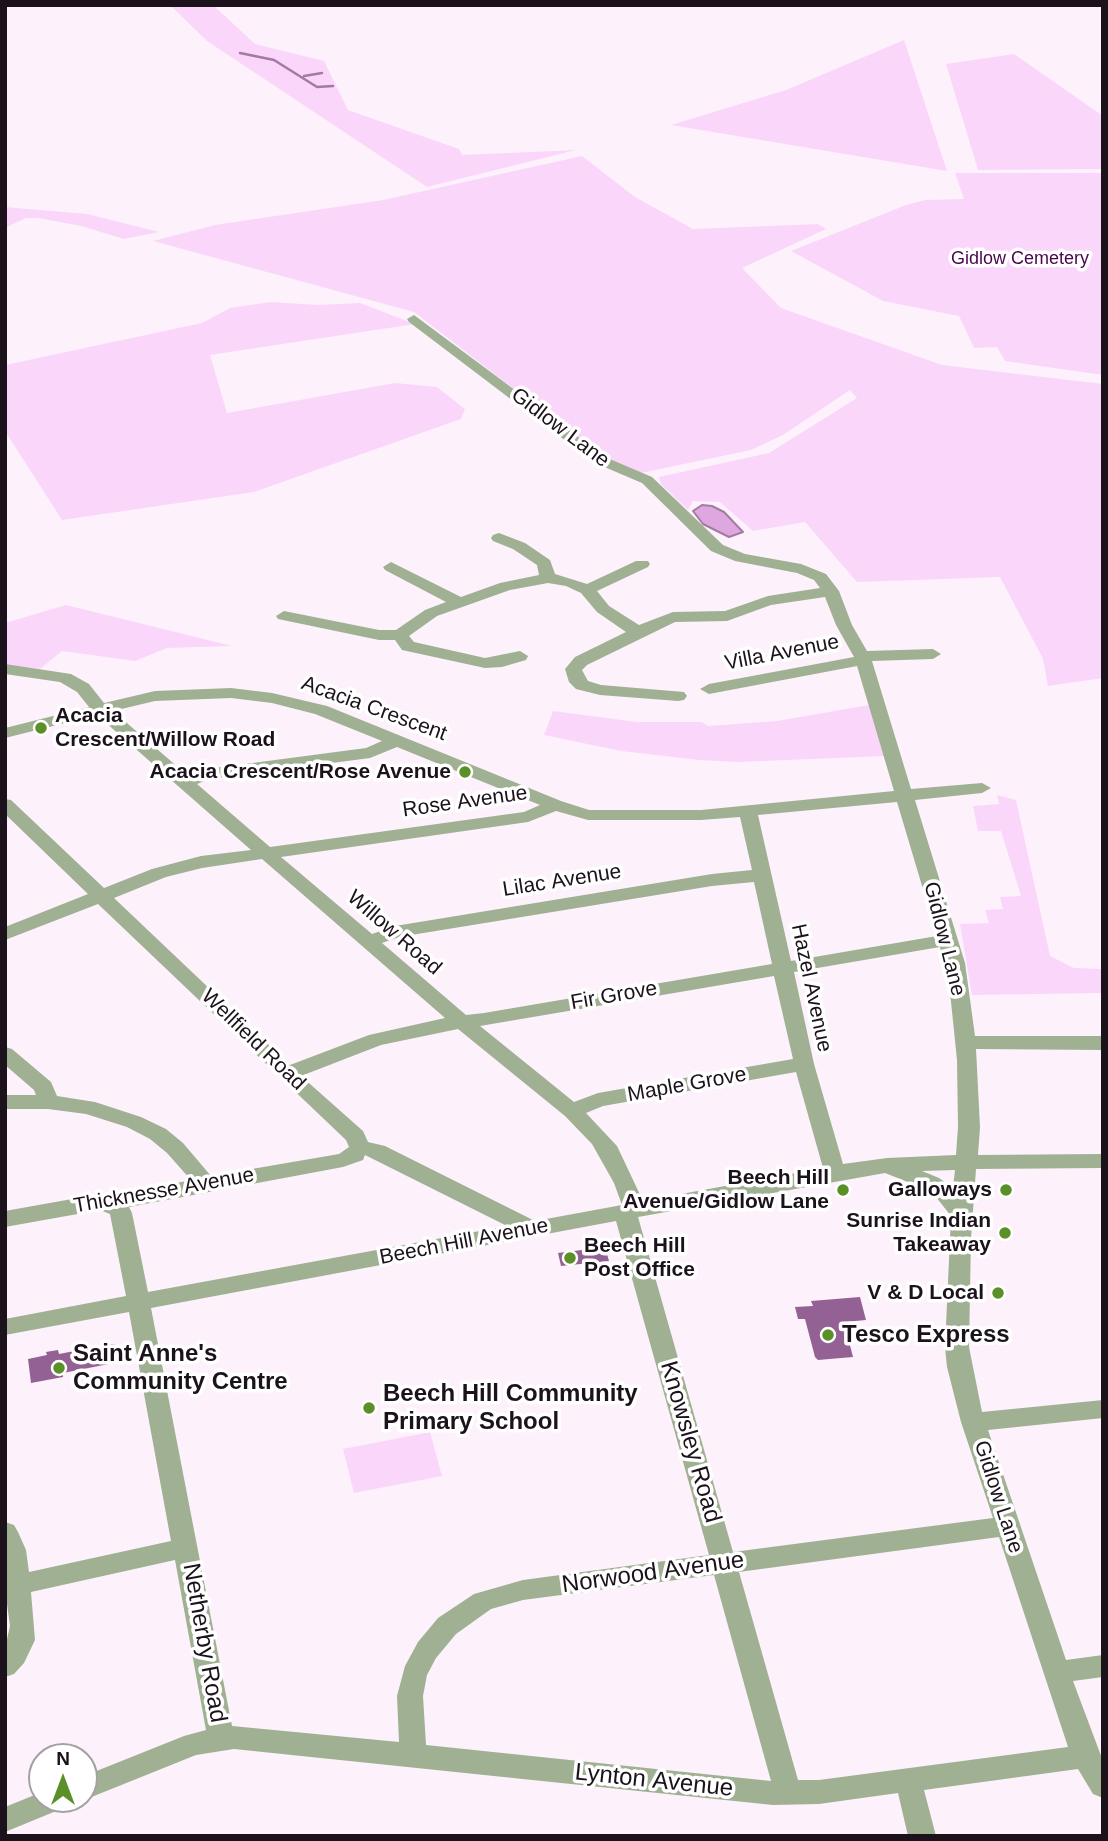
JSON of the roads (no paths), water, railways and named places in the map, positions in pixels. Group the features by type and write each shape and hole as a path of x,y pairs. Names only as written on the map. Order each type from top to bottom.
{"street":[{"name":"Gidlow Lane","path":"414,319 600,460 648,480 717,548 741,558 810,572 820,577 831,591 844,625 862,658 955,963 966,1042 969,1127 962,1215 957,1347 961,1377 973,1422 1085,1756 1103,1786"},
{"path":"499,538 519,546 544,563 548,578"},
{"path":"587,590 642,564"},
{"path":"391,567 460,603"},
{"path":"285,620 379,635 400,635 415,622 460,603 526,580 548,578 570,582 587,590 603,609 638,632"},
{"path":"678,696 600,690 582,685 575,678 573,669 581,661 655,623 673,617 727,616 768,601 831,591"},
{"path":"400,635 408,646 485,663 502,662 520,656"},
{"name":"Villa Avenue","path":"709,689 862,658 933,655"},
{"name":"Willow Road","path":"5,669 65,678 75,682 99,708 265,852 462,1022 572,1111 608,1151 625,1183 630,1211"},
{"name":"Acacia Crescent","path":"5,733 99,708 172,694 253,694 321,710 555,806"},
{"path":"185,782 207,774 370,753 399,740"},
{"name":"Rose Avenue","path":"5,933 100,894 159,873 201,862 528,817 555,806 588,815 680,816 982,789"},
{"name":"Wellfield Road","path":"7,809 355,1136 360,1147"},
{"name":"Hazel Avenue","path":"748,811 804,1065 835,1173"},
{"name":"Lilac Avenue","path":"370,941 395,932 712,880 763,875"},
{"name":"Fir Grove","path":"287,1074 376,1040 462,1022 948,940"},
{"path":"966,1042 1103,1043"},
{"path":"5,1054 44,1087 48,1102"},
{"name":"Maple Grove","path":"572,1111 598,1100 804,1065"},
{"path":"5,1101 48,1102 112,1113 158,1134 190,1163 204,1185"},
{"path":"360,1147 377,1151 531,1229"},
{"name":"Thicknesse Avenue","path":"5,1219 100,1202 115,1204 131,1198 343,1160 355,1155 360,1147"},
{"name":"Beech Hill Avenue","path":"5,1327 835,1173 887,1166 965,1161 1103,1161"},
{"path":"887,1166 931,1183 944,1192 962,1215"},
{"name":"Netherby Road","path":"115,1204 121,1213 221,1737"},
{"name":"Knowsley Road","path":"630,1211 788,1793"},
{"path":"973,1422 1103,1409"},
{"name":"Norwood Avenue","path":"413,1757 410,1696 414,1674 435,1639 471,1608 495,1597 516,1591 1008,1526"},
{"path":"5,1532 13,1550 23,1612 22,1640 5,1666"},
{"name":"Netherby Road","path":"18,1585 187,1548"},
{"path":"1057,1671 1103,1666"},
{"name":"Lynton Avenue","path":"98,1782 194,1744 221,1737 788,1793 1085,1756"},
{"path":"908,1779 922,1836"},
{"path":"5,1820 28,1811"}],"waterway":[{"path":"240,53 274,60 317,87 333,86"},
{"path":"304,76 322,73"}],"place":[{"name":"Acacia Crescent/Willow Road","path":"41,728"},
{"name":"Acacia Crescent/Rose Avenue","path":"465,772"},
{"name":"Beech Hill Avenue/Gidlow Lane","path":"843,1190"},
{"name":"Galloways","path":"1006,1190"},
{"name":"Sunrise Indian Takeaway","path":"1005,1233"},
{"name":"Beech Hill Post Office","path":"570,1258"},
{"name":"V & D Local","path":"998,1293"},
{"name":"Tesco Express","path":"828,1335"},
{"name":"Saint Anne's Community Centre","path":"59,1368"},
{"name":"Beech Hill Community Primary School","path":"369,1408"}],"park label":[{"name":"Gidlow Cemetery","path":"1020,259"}]}
